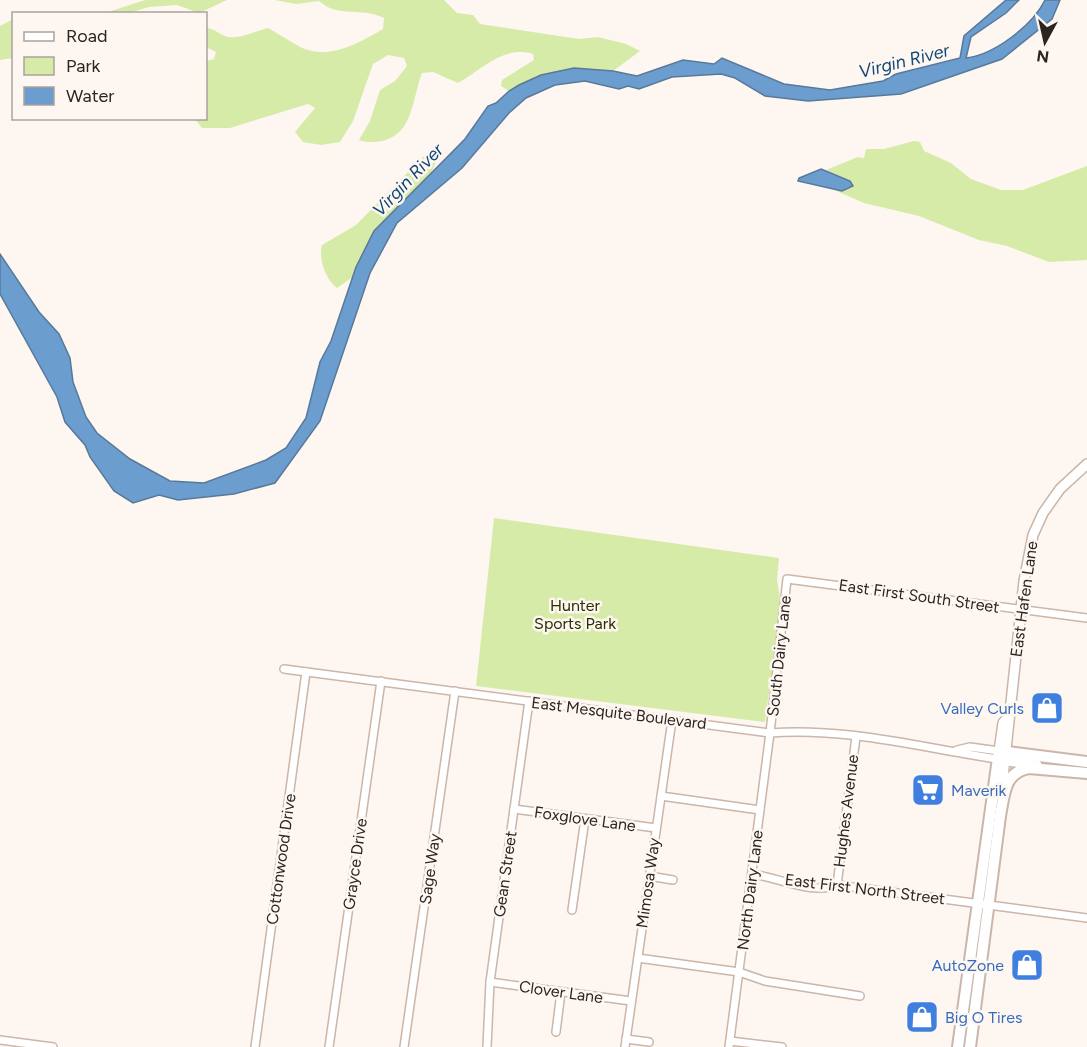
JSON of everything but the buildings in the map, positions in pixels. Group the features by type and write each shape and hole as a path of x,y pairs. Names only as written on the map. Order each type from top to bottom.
{"main road":[{"name":"East Hafen Lane","path":"1000,816 1002,756 1011,724 1008,717 1028,561 1038,524 1060,489 1087,464"},
{"name":"East Mesquite Boulevard","path":"1002,756 1087,762"},
{"name":"East Mesquite Boulevard","path":"1002,756 1087,773"},
{"path":"968,1047 982,905 1002,756"},
{"path":"958,1047 982,905 1007,785 1014,773 1029,768 1058,769"},
{"path":"964,1003 971,1009 968,1047"}],"street":[{"name":"East First South Street","path":"787,579 1087,618"},
{"name":"South Dairy Lane","path":"770,733 787,579"},
{"name":"East Mesquite Boulevard","path":"284,669 770,733 804,732 954,750 970,747 1002,756"},
{"name":"Cottonwood Drive","path":"255,1047 306,672"},
{"name":"Grayce Drive","path":"329,1047 381,681"},
{"name":"Sage Way","path":"405,1047 455,691"},
{"name":"Gean Street","path":"487,1047 490,982 529,701"},
{"name":"Mimosa Way","path":"625,1047 672,720"},
{"name":"North Dairy Lane","path":"729,1044 770,733"},
{"name":"Hughes Avenue","path":"837,885 856,737"},
{"path":"661,796 760,810"},
{"name":"Foxglove Lane","path":"514,809 656,828"},
{"path":"572,910 585,819"},
{"name":"East First North Street","path":"752,874 830,888 837,885 1087,918"},
{"path":"649,876 673,880"},
{"path":"638,958 739,972 765,981 860,996"},
{"name":"Clover Lane","path":"490,982 631,1001"},
{"path":"556,1032 561,992"},
{"path":"626,1039 649,1042"},
{"path":"0,1040 48,1047"},
{"path":"729,1044 782,1047"}],"green space":[{"path":"145,0 227,0 201,12 177,5 149,7 132,12 108,12"},
{"path":"275,0 444,0 457,13 473,15 480,24 579,39 598,37 626,44 640,51 613,71 585,69 559,72 509,91 501,86 502,80 534,60 533,54 522,52 502,56 458,83 433,72 422,73 406,123 392,137 382,141 359,140 370,121 380,90 395,81 407,66 404,58 388,55 373,64 353,121 340,142 321,145 303,142 295,132 315,108 308,104 230,128 202,128 196,120 207,120 207,61 214,59 216,52 207,48 207,28 233,37 268,28 300,47 321,52 354,45 383,29 384,18 376,15 342,11 319,1 296,4"},
{"path":"12,20 12,58 0,60 0,26"},
{"path":"914,141 920,142 924,151 951,163 971,179 1001,190 1023,190 1087,166 1087,260 1049,262 1007,246 979,240 919,216 864,203 834,190 842,191 850,181 826,170 858,157 864,158 866,149 884,149"},
{"path":"424,156 431,156 436,162 431,173 374,231 353,277 337,288 329,280 324,269 321,256 322,245 356,225"},
{"name":"Hunter Sports Park","path":"494,518 779,558 777,580 781,604 765,722 476,686"}],"water":[{"path":"1006,0 1019,0 1006,13 971,37 966,58 988,51 1012,37 1032,19 1045,0 1060,0 1052,19 1002,59 901,94 808,101 765,96 735,78 721,74 672,77 639,89 628,86 619,89 585,81 555,85 526,98 509,113 462,168 397,223 370,273 320,421 275,483 234,494 178,500 159,495 133,503 114,491 90,457 85,445 65,422 57,397 0,294 0,254 39,312 59,334 70,358 73,382 86,417 97,433 130,459 170,481 204,483 266,460 286,448 306,418 320,362 331,341 356,267 374,231 465,139 488,106 496,103 509,91 541,75 574,68 613,71 637,76 683,60 714,64 722,58 784,84 830,90 883,81 896,74 960,58 964,36"},
{"path":"821,169 850,181 853,186 842,191 798,181 799,178"}],"place":[{"name":"Valley Curls","path":"1047,708"},
{"name":"Maverik","path":"928,790"},
{"name":"AutoZone","path":"1027,965"},
{"name":"Big O Tires","path":"922,1017"}],"water label":[{"name":"Virgin River","path":"904,61"},
{"name":"Virgin River","path":"408,180"}]}
